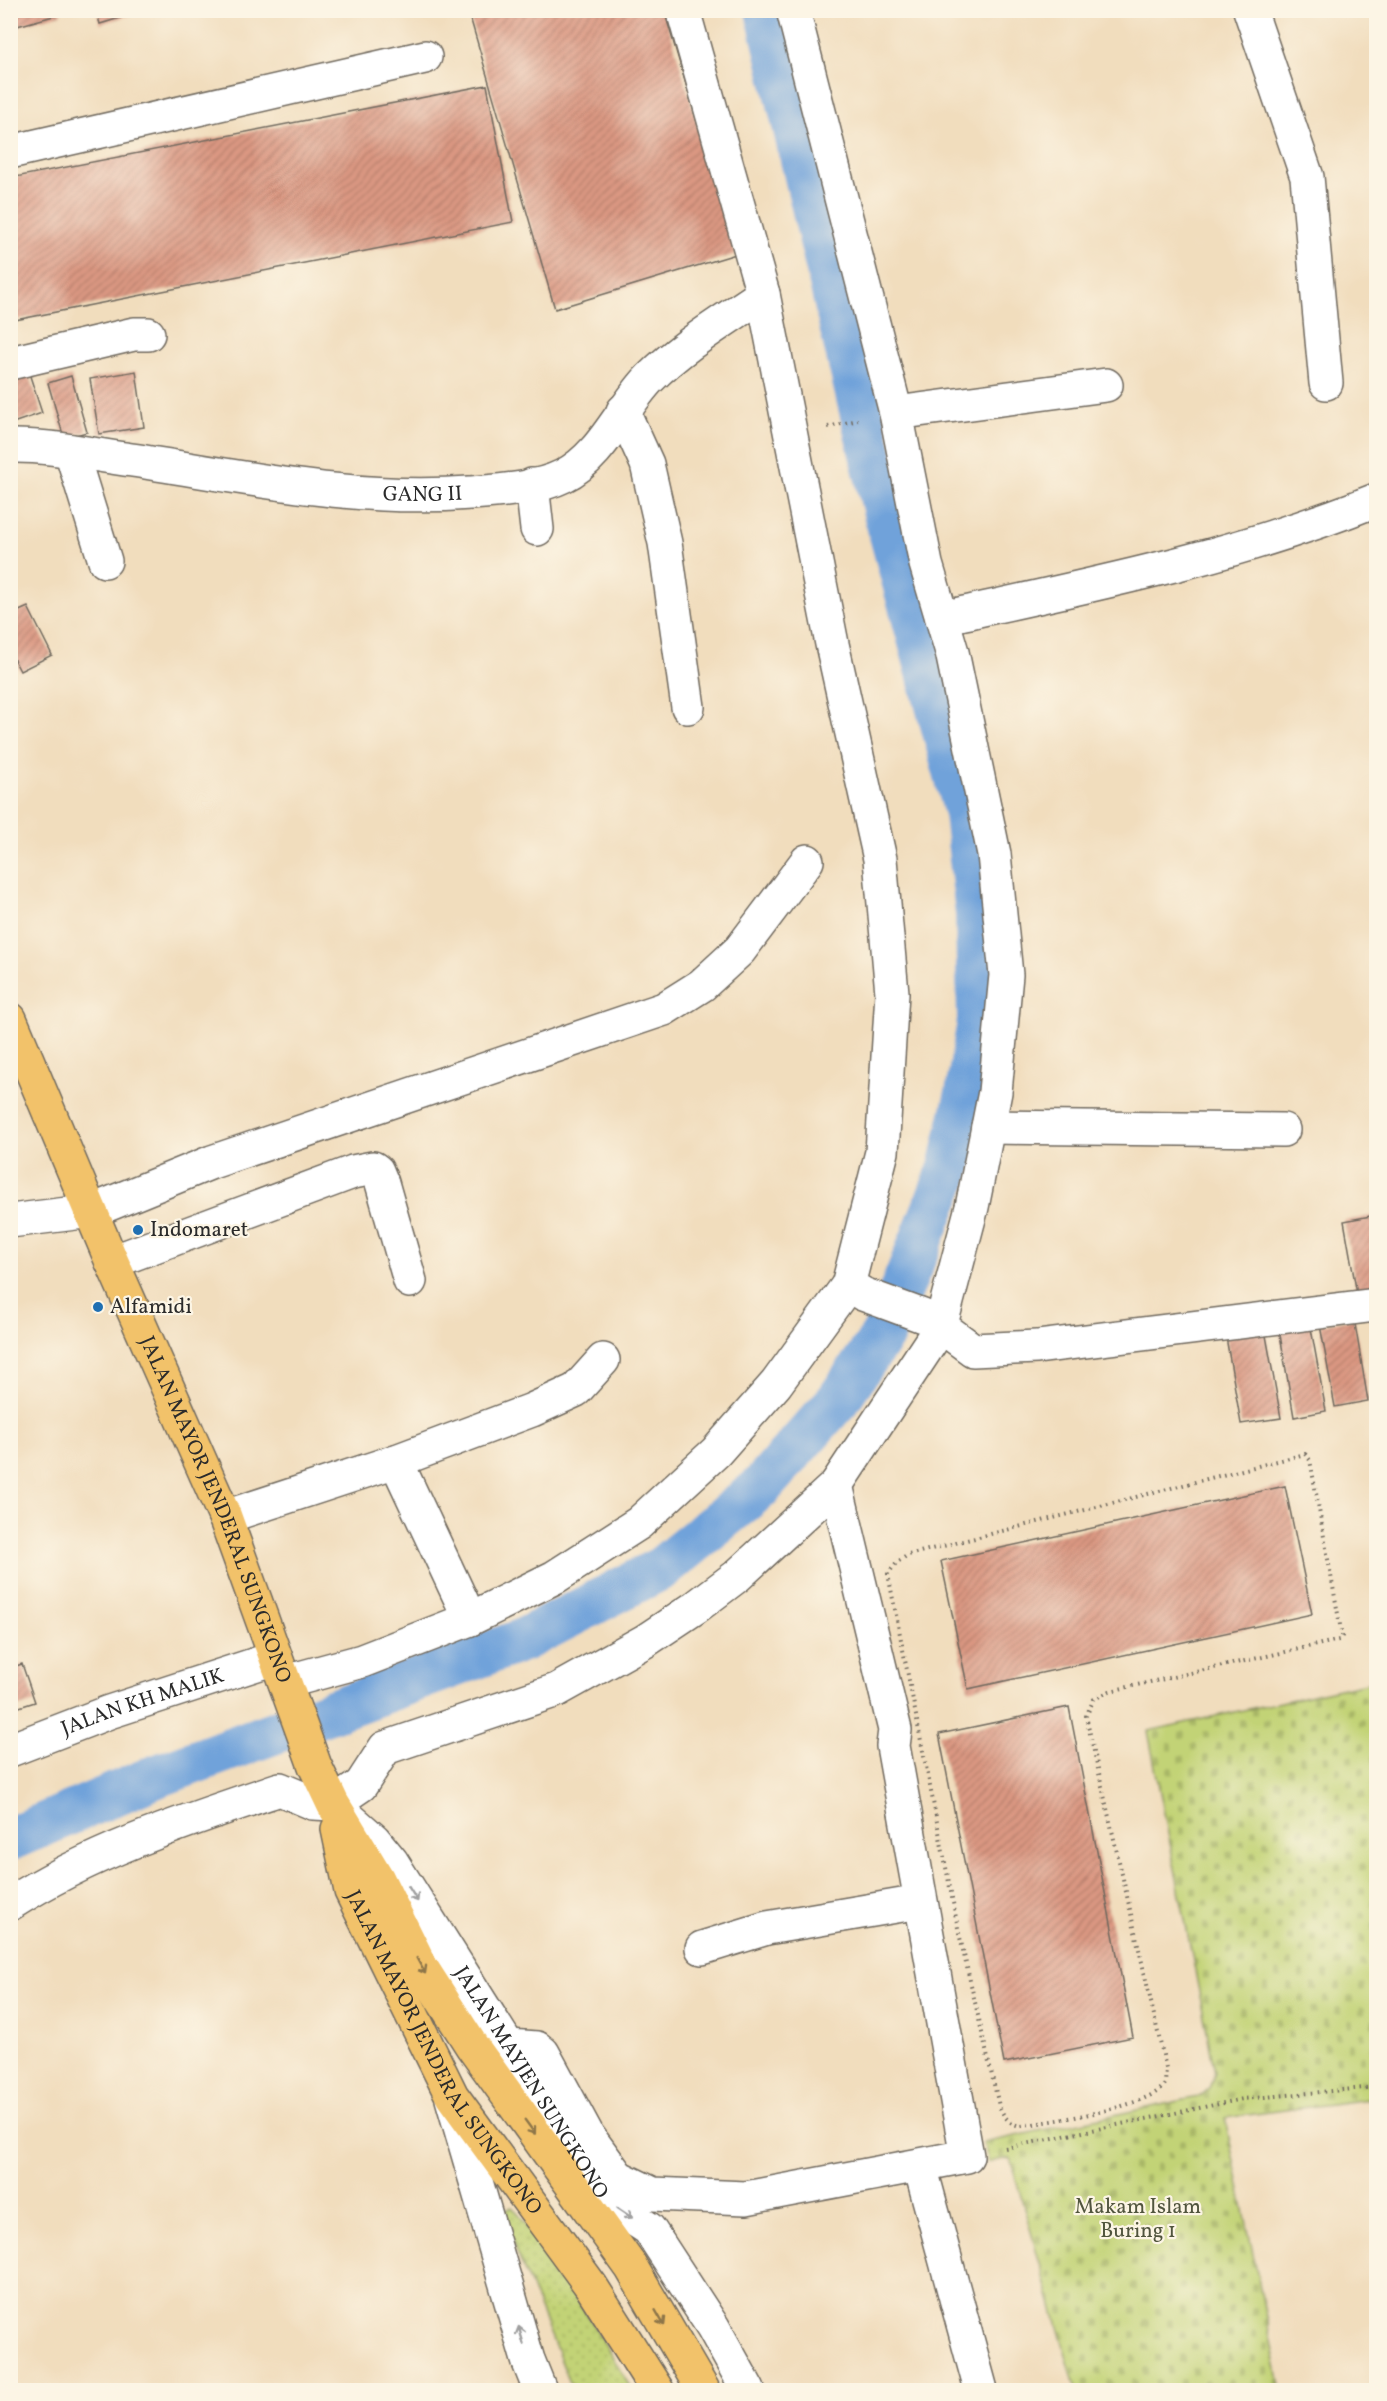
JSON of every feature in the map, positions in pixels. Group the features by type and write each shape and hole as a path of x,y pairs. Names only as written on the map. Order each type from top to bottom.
{"main road":[{"name":"JALAN MAYOR JENDERAL SUNGKONO","path":"10,1019 112,1262 225,1517 315,1766 333,1804 378,1880 422,1968 466,2036 631,2267 703,2391"},
{"name":"JALAN MAYOR JENDERAL SUNGKONO","path":"333,1804 351,1891 452,2096 591,2286 657,2391"}],"street":[{"path":"683,10 763,294 832,645 880,859 892,993 882,1152 856,1290 936,1323 973,1350 1037,1347 1377,1305"},
{"path":"10,1904 42,1883 102,1855 200,1816 280,1789 313,1803 333,1804 361,1785 386,1748 557,1690 645,1641 737,1576 836,1485 936,1323 972,1207 995,1092 1006,975 994,854 952,652 926,564 896,413 793,10"},
{"path":"1250,10 1307,177 1326,383"},
{"path":"10,152 425,57"},
{"name":"GANG II","path":"10,446 71,451 366,495 428,497 494,492 532,485 560,478 577,466 590,455 649,380 674,355 763,294"},
{"path":"10,363 134,334 148,334"},
{"path":"896,413 1106,385"},
{"path":"623,411 647,465 665,543 688,707"},
{"path":"71,451 105,561"},
{"path":"532,485 537,529"},
{"path":"942,618 1213,557 1319,523 1377,500"},
{"path":"10,1221 92,1211 212,1162 664,1009 702,985 740,950 807,861"},
{"path":"988,1127 1283,1130"},
{"path":"112,1262 353,1172 373,1168 378,1171 410,1281"},
{"name":"JALAN KH MALIK","path":"10,1750 109,1712 284,1679 362,1661 470,1619 555,1577 639,1522 716,1452 856,1290"},
{"path":"225,1517 396,1461 532,1410 576,1390 603,1360"},
{"path":"396,1461 470,1619"},
{"path":"509,2046 537,2048 543,2053 588,2136 618,2177 653,2194 746,2198 967,2156 892,1746 895,1730 836,1485"},
{"name":"JALAN MAYJEN SUNGKONO","path":"333,1804 374,1840 392,1862 605,2200 649,2229 670,2258 748,2391"},
{"path":"702,1948 768,1928 920,1902"},
{"path":"452,2096 528,2360 540,2391"},
{"path":"920,2166 981,2391"}],"path":[{"path":"817,429 862,419"},
{"path":"1305,1454 1310,1460 1341,1637 1335,1642 1152,1680 1110,1690 1094,1699 1086,1716 1166,2068 1165,2084 1152,2096 1121,2107 1021,2126 1015,2125 1004,2117 999,2106 958,1933 888,1574 896,1563 908,1555 1305,1454"},
{"path":"967,2156 1243,2099 1377,2087"}],"green space":[{"name":"Makam Islam Buring 1","path":"1376,1681 1376,2098 1225,2118 1281,2390 1076,2390 1010,2158 989,2162 983,2143 1198,2097 1209,2088 1215,2073 1148,1731"},
{"path":"512,2207 579,2302 632,2390 573,2390 505,2223 504,2211"}],"building":[{"path":"10,10 60,10 61,14 10,28"},
{"path":"96,10 143,10 143,11 100,24"},
{"path":"468,10 664,10 736,254 555,309"},
{"path":"487,85 513,222 10,321 10,178"},
{"path":"28,370 42,413 10,424 10,376"},
{"path":"136,371 144,427 99,434 90,379"},
{"path":"71,376 87,432 64,438 48,383"},
{"path":"28,607 52,655 20,671 10,652 10,615"},
{"path":"1376,1215 1376,1290 1357,1294 1344,1221"},
{"path":"1354,1318 1368,1401 1335,1407 1320,1325"},
{"path":"1310,1323 1326,1411 1294,1417 1279,1329"},
{"path":"1265,1330 1281,1418 1241,1424 1226,1337"},
{"path":"1285,1486 1312,1614 968,1689 941,1561"},
{"path":"22,1664 35,1702 10,1710 10,1668"},
{"path":"1069,1707 1133,2037 1004,2063 939,1734"}],"waterway":[{"path":"10,1839 152,1778 523,1640 662,1568 760,1488 838,1400 884,1333 950,1168 967,1093 979,1021 977,914 966,813 884,509 767,10"}],"place":[{"name":"Indomaret","path":"138,1230"},
{"name":"Alfamidi","path":"98,1307"}]}
